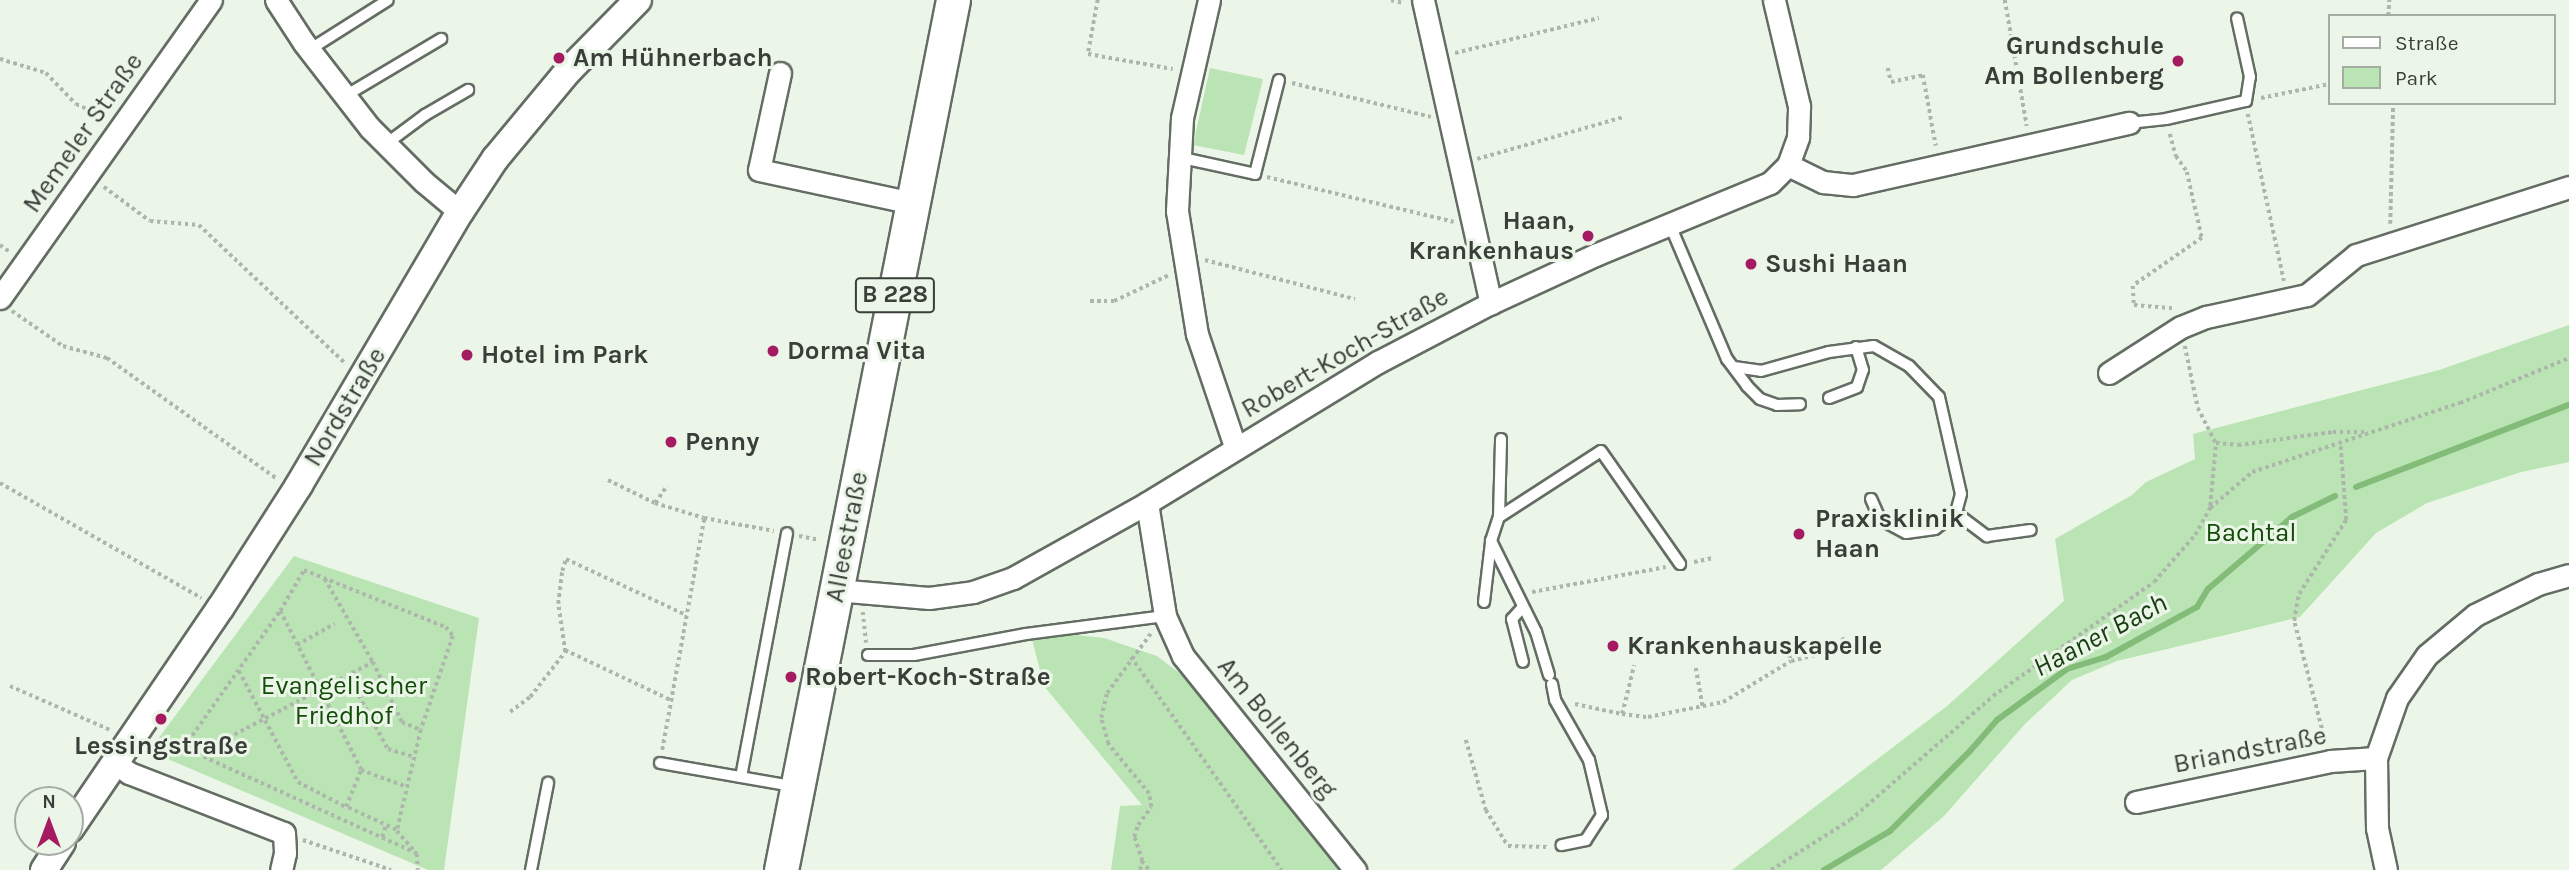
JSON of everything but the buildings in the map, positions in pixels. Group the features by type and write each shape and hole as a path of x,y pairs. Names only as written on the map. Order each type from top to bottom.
{"main road":[{"name":"Alleestraße","path":"781,870 798,787 848,592 913,204 953,0"}],"street":[{"name":"Memeler Straße","path":"3,302 211,0"},
{"path":"276,0 309,50 386,144 460,212"},
{"name":"Nordstraße","path":"84,808 221,607 299,485 460,212 513,134 569,70 638,0"},
{"path":"1209,0 1182,118 1177,211 1183,261 1197,334 1236,449"},
{"path":"1423,0 1490,303"},
{"path":"1774,0 1799,106 1798,137 1788,165 1823,181 1853,185 2129,123"},
{"path":"780,73 759,170 913,204"},
{"name":"Robert-Koch-Straße","path":"848,592 929,598 973,592 1013,578 1147,503 1378,362 1490,303 1595,255 1770,183 1788,165"},
{"path":"2109,373 2181,327 2206,317 2307,295 2356,256 2569,187"},
{"name":"Am Bollenberg","path":"1147,503 1165,616 1183,656 1355,870"},
{"path":"2386,870 2377,828 2376,758 2397,698 2427,655 2475,615 2538,584 2569,575"},
{"name":"Briandstraße","path":"2136,802 2330,761 2376,758"},
{"path":"114,762 129,773 284,834 285,853 281,870"}],"lane":[{"path":"309,50 388,0"},
{"path":"2129,123 2166,119 2246,101 2250,77 2237,18"},
{"path":"345,96 441,40"},
{"path":"1178,157 1255,174 1279,80"},
{"path":"386,144 425,115 468,90"},
{"path":"1670,225 1734,368 1760,399 1777,405 1800,404"},
{"path":"1734,368 1761,371 1856,347 1874,346 1909,366 1939,397 1961,494 1956,513 1936,529 1906,533 1880,519 1871,499"},
{"path":"1829,398 1857,387 1863,370 1856,347"},
{"path":"1484,602 1491,541 1499,517 1501,439"},
{"path":"1499,517 1601,451 1680,564"},
{"path":"1956,513 1987,536 2031,530"},
{"path":"741,776 787,533"},
{"path":"1491,541 1536,632 1555,700 1589,760 1602,815 1586,840 1562,845"},
{"path":"1522,608 1512,619 1523,662"},
{"path":"868,655 914,655 1026,634 1165,616"},
{"path":"660,763 798,787"},
{"path":"531,870 548,783"}],"path":[{"path":"1098,0 1088,54 1193,73"},
{"path":"2005,0 2030,145"},
{"path":"1437,57 1600,18"},
{"path":"0,66 2,60 47,73 76,104 96,110 121,128"},
{"path":"1888,68 1891,82 1923,75 1939,166"},
{"path":"1279,80 1450,121"},
{"path":"2288,300 2246,101 2328,84"},
{"path":"2390,222 2393,105"},
{"path":"1459,164 1623,117"},
{"path":"2166,119 2176,156 2187,172 2202,239 2133,286 2134,305 2180,309 2181,327 2199,408 2216,443 2210,508"},
{"path":"1255,174 1473,226"},
{"path":"89,175 150,221 199,225 349,366"},
{"path":"1090,301 1114,301 1183,261 1355,299"},
{"path":"3,302 63,346 107,358 279,481"},
{"path":"1771,870 1850,820 1993,696 2154,582 2195,535 2210,508 2252,472 2460,403 2569,358"},
{"path":"2216,443 2238,445 2333,432 2369,432"},
{"path":"2330,761 2294,621 2299,594 2346,520 2340,442"},
{"path":"608,480 655,503 704,518 819,540"},
{"path":"0,483 204,599"},
{"path":"655,503 667,486"},
{"path":"660,763 704,518"},
{"path":"1516,594 1713,558"},
{"path":"510,712 530,697 564,650 558,604 566,559 686,615"},
{"path":"397,831 421,730 453,636 446,627 304,570 280,611 184,747 417,854"},
{"path":"324,578 373,662 402,722 421,730"},
{"path":"848,592 868,655"},
{"path":"280,611 361,770 407,787"},
{"path":"1149,870 1142,861 1134,837 1138,825 1152,807 1149,794 1108,744 1101,718 1107,693 1131,657 1165,616"},
{"path":"297,645 334,624"},
{"path":"1555,700 1648,717 1723,702 1790,661 1844,648 1842,636"},
{"path":"1788,648 1790,661"},
{"path":"564,650 671,700"},
{"path":"1131,657 1282,870"},
{"path":"197,754 373,662"},
{"path":"1622,714 1634,665"},
{"path":"1696,668 1703,706"},
{"path":"238,670 298,782 397,831 417,854 418,870"},
{"path":"349,676 388,749 414,757"},
{"path":"10,686 114,732"},
{"path":"1466,740 1486,810 1508,846 1540,848 1562,845"},
{"path":"346,807 361,770"},
{"path":"382,837 386,824"},
{"path":"284,834 391,870"},
{"path":"1140,870 1142,861"}],"green space":[{"path":"1210,68 1263,79 1244,155 1193,145"},
{"name":"Bachtal","path":"2569,325 2569,462 2521,472 2427,503 2376,533 2300,617 2117,661 2072,680 2025,724 1944,816 1881,870 1732,870 1947,706 2064,601 2055,539 2132,495 2146,482 2195,459 2193,434 2439,370"},
{"name":"Evangelischer Friedhof","path":"294,556 479,618 444,870 428,870 149,751"},
{"path":"1077,635 1104,638 1157,656 1198,687 1339,870 1111,870 1120,806 1142,805 1044,686 1032,639"}],"waterway":[{"name":"Haaner Bach","path":"2356,487 2569,405"},
{"name":"Haaner Bach","path":"1824,870 1890,831 1997,720 2067,669 2106,657 2197,607 2208,589 2292,517 2335,496"}],"place":[{"name":"Am Hühnerbach","path":"559,58"},
{"name":"Grundschule Am Bollenberg","path":"2178,61"},
{"name":"Haan, Krankenhaus","path":"1588,236"},
{"name":"Sushi Haan","path":"1751,264"},
{"name":"Dorma Vita","path":"773,351"},
{"name":"Hotel im Park","path":"467,355"},
{"name":"Penny","path":"671,442"},
{"name":"Praxisklinik Haan","path":"1799,534"},
{"name":"Krankenhauskapelle","path":"1613,646"},
{"name":"Robert-Koch-Straße","path":"791,677"},
{"name":"Lessingstraße","path":"161,719"}]}
